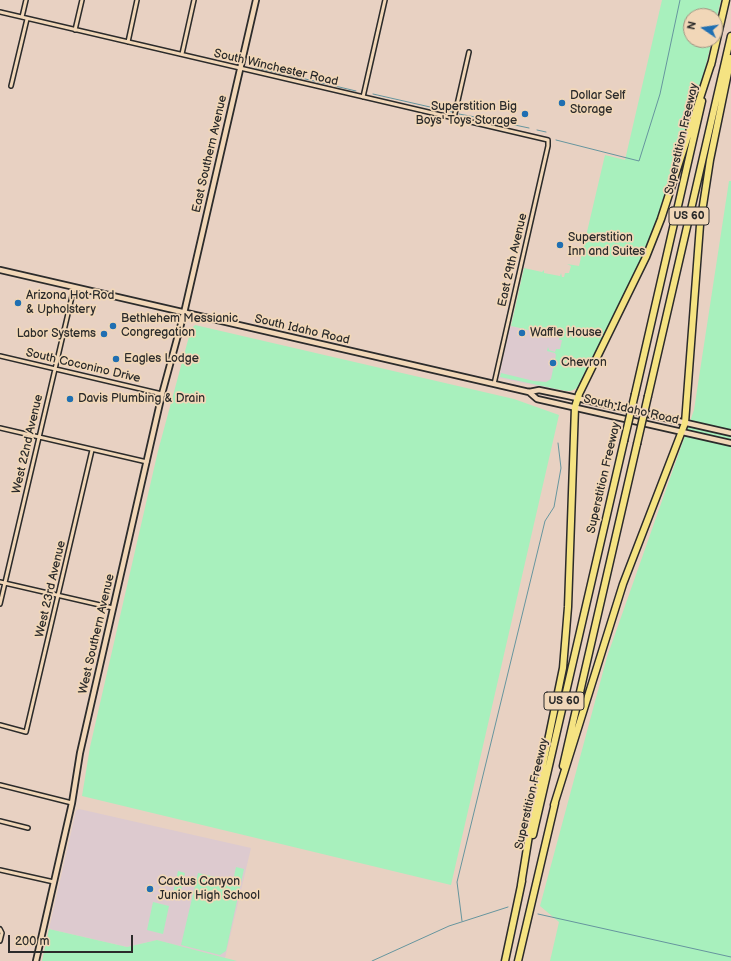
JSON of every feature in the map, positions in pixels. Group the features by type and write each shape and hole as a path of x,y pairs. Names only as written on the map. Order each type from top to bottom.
{"highway":[{"name":"Superstition Freeway","path":"504,961 726,0"},
{"name":"Superstition Freeway","path":"520,961 554,805 731,36"},
{"path":"554,805 623,584 683,432 685,423 700,225 710,160 731,58"},
{"path":"522,885 532,823 563,668 568,607 574,408 577,398 653,238 674,180 712,61"}],"main road":[{"name":"East Southern Avenue","path":"184,313 256,0"},
{"name":"South Idaho Road","path":"0,270 529,392 540,390 731,433"},
{"name":"West Southern Avenue","path":"36,961 72,803 80,753 113,608 162,394 184,313"},
{"name":"South Idaho Road","path":"529,392 537,399 731,443"}],"street":[{"path":"22,17 26,0"},
{"path":"75,30 82,0"},
{"path":"128,42 137,0"},
{"path":"182,54 194,0"},
{"path":"363,97 385,0"},
{"name":"South Winchester Road","path":"0,12 548,140"},
{"path":"11,86 27,19"},
{"path":"454,118 469,52"},
{"name":"East 29th Avenue","path":"494,384 548,146 548,140"},
{"name":"West 22nd Avenue","path":"0,604 54,368 74,288"},
{"name":"South Coconino Drive","path":"0,356 162,394"},
{"path":"0,428 147,462"},
{"name":"West 23rd Avenue","path":"0,725 26,732 92,450"},
{"path":"0,582 113,608"},
{"path":"0,786 72,803"},
{"path":"0,821 28,828"},
{"path":"0,870 54,882"},
{"path":"0,929 2,933 0,941"}],"shaded area":[{"path":"510,326 567,338 556,390 499,378"},
{"name":"Cactus Canyon Junior High School","path":"79,809 251,848 225,958 157,940 127,947 49,929 76,811"}],"green space":[{"path":"662,0 721,0 719,8 683,8 683,48 710,48 705,69 664,203 643,257 577,388 571,391 566,391 500,377 501,373 534,381 546,382 551,379 556,355 555,353 547,351 548,347 549,350 555,352 556,349 560,349 562,340 559,340 559,337 511,326 524,268 542,272 544,270 544,273 560,276 561,273 562,277 564,277 565,273 569,273 571,266 567,264 579,266 605,155 625,160"},
{"path":"729,181 731,181 731,961 550,961 559,922 540,906 607,657 694,410"},
{"path":"195,325 514,399 559,415 451,885 82,796 90,747 158,451 191,329"},
{"path":"236,867 244,869 226,951 220,955 181,945 198,873 233,881"},
{"path":"178,871 185,873 179,899 172,897"},
{"path":"153,902 169,906 163,934 147,930"},
{"path":"49,929 127,947 157,940 237,961 42,961"}],"waterway":[{"path":"556,140 639,161 660,94 680,0"},
{"path":"256,68 284,74"},
{"path":"288,75 331,85"},
{"path":"335,86 356,91"},
{"path":"373,94 452,112"},
{"path":"459,114 502,122"},
{"path":"510,124 529,128"},
{"path":"537,130 546,132"},
{"path":"462,921 457,882 545,521 554,507 561,468 558,443"},
{"path":"372,961 449,926 508,907"},
{"path":"538,914 731,957"}],"place":[{"name":"Dollar Self Storage","path":"562,103"},
{"name":"Superstition Big Boys' Toys Storage","path":"525,114"},
{"name":"Superstition Inn and Suites","path":"560,245"},
{"name":"Arizona Hot Rod & Upholstery","path":"18,303"},
{"name":"Bethlehem Messianic Congregation","path":"113,326"},
{"name":"Waffle House","path":"522,333"},
{"name":"Labor Systems","path":"104,334"},
{"name":"Eagles Lodge","path":"116,359"},
{"name":"Chevron","path":"553,363"},
{"name":"Davis Plumbing & Drain","path":"70,399"},
{"name":"Cactus Canyon Junior High School","path":"150,889"}]}
